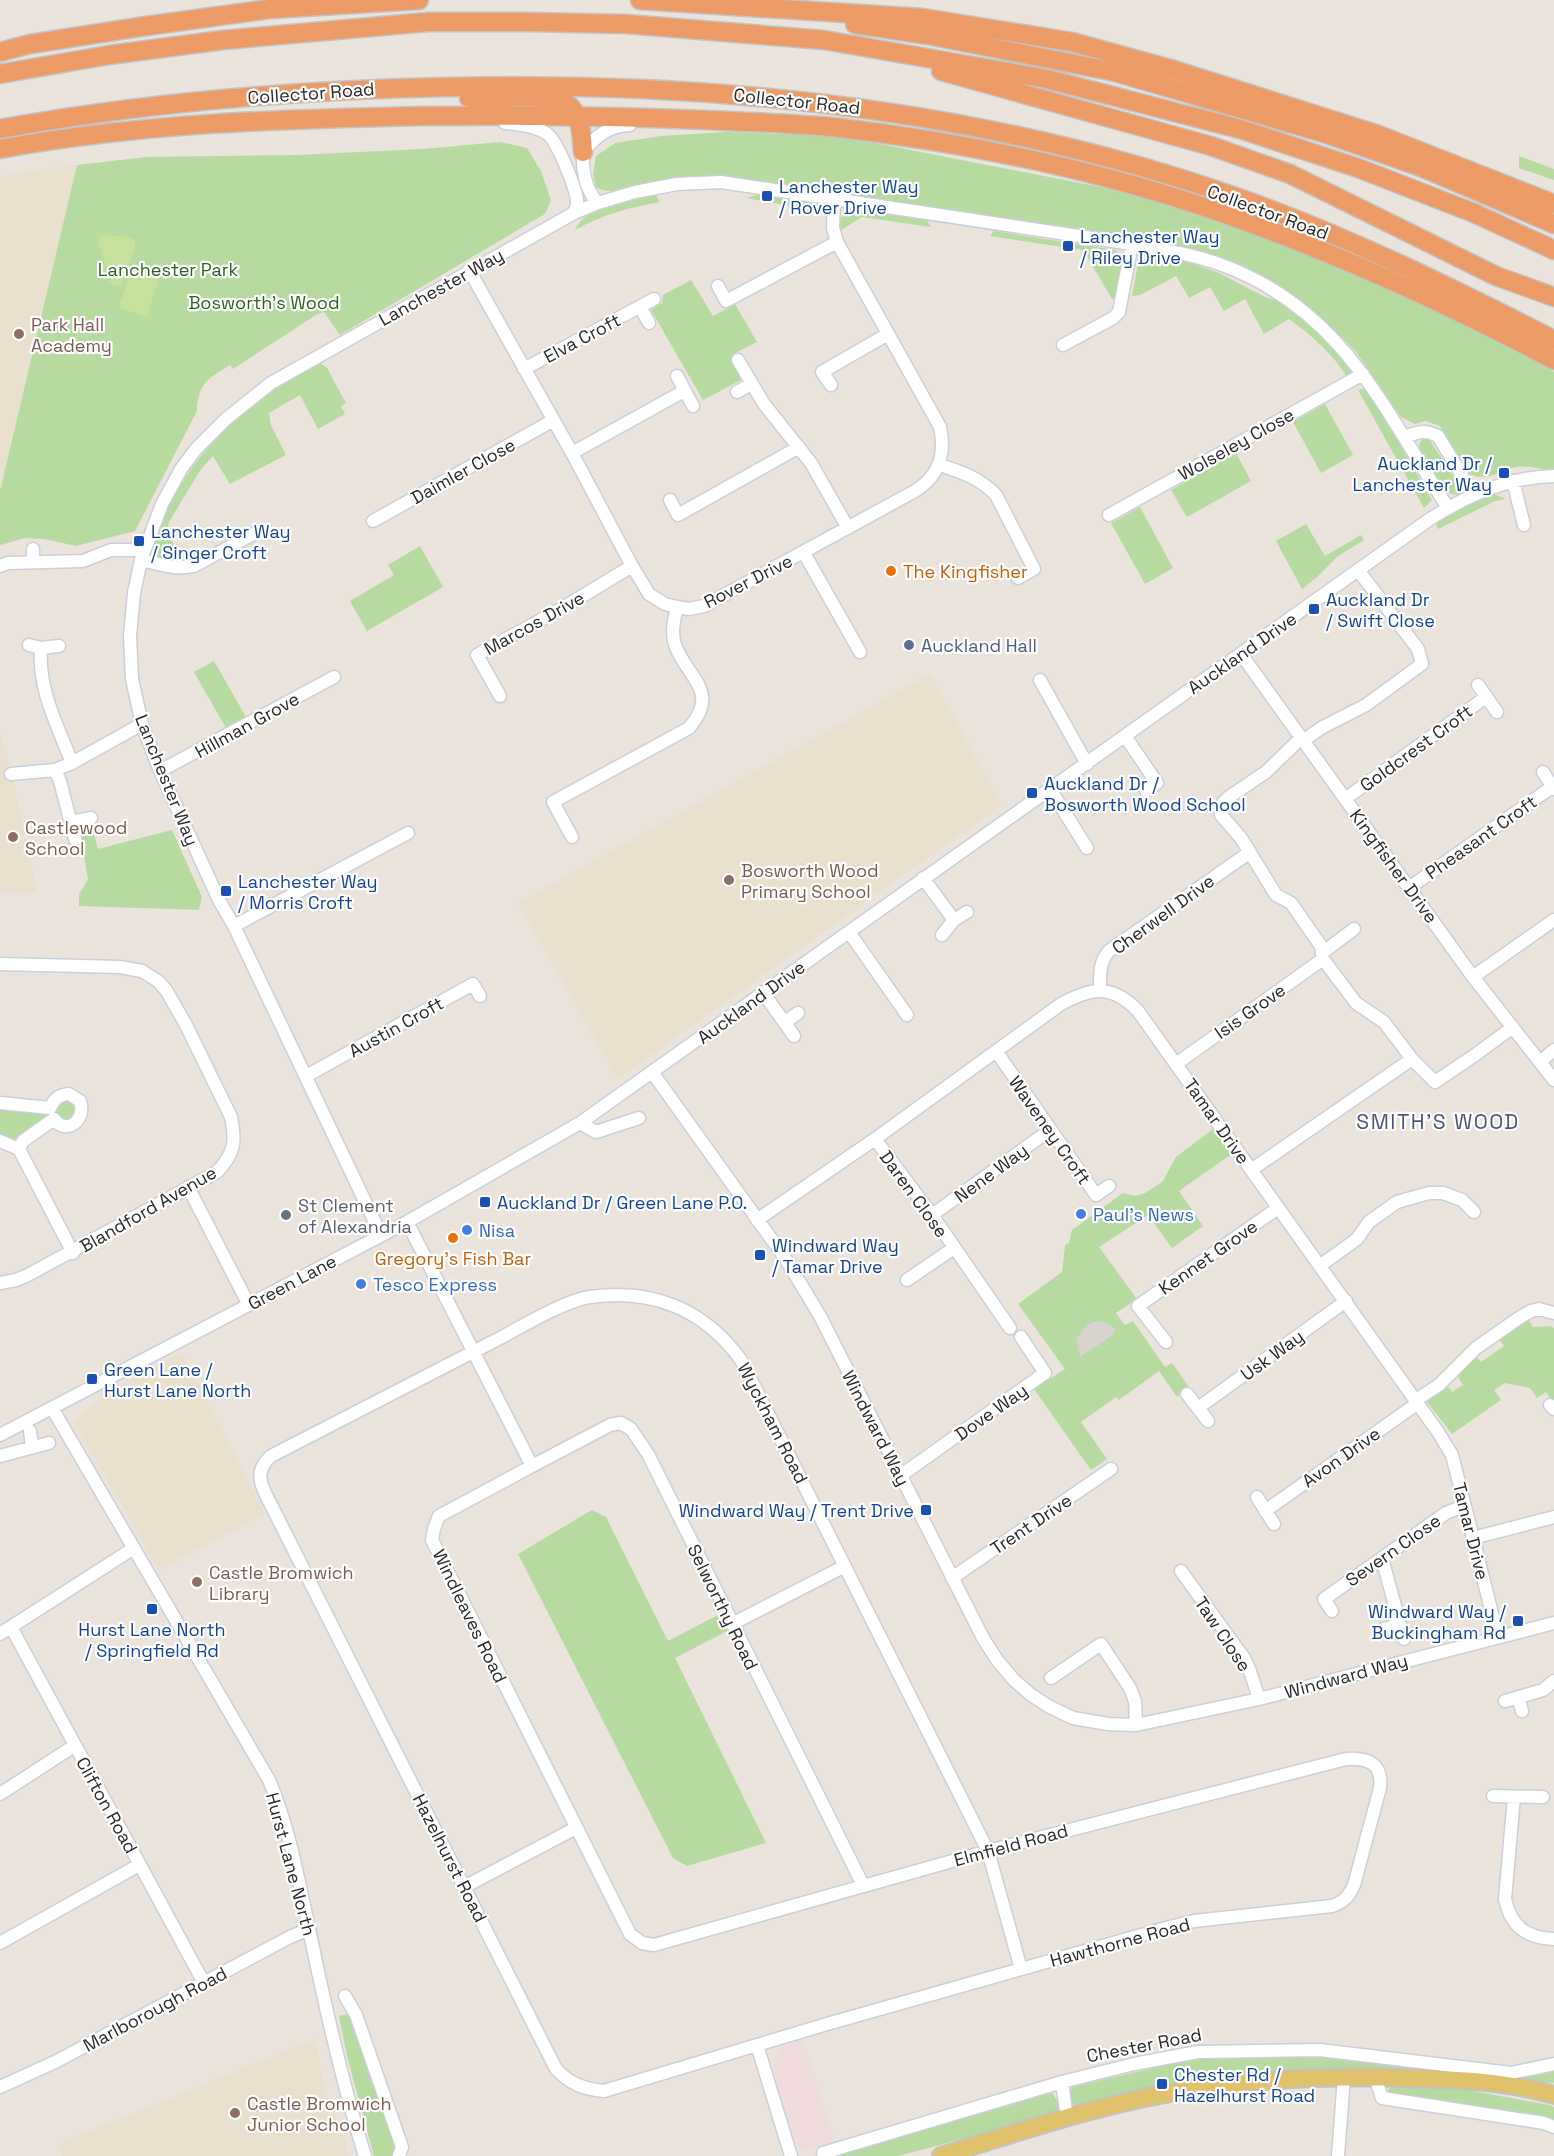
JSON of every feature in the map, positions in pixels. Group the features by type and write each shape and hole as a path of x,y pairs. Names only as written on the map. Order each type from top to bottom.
{"highway":[{"path":"0,52 30,44 270,9 419,0"},
{"path":"640,0 923,18 1072,42 1174,70 1376,134 1554,204"},
{"path":"719,5 928,35 1115,72 1328,134 1421,168 1554,224"},
{"path":"0,74 109,55 223,39 428,22 626,24 824,40 1047,79 1240,129 1358,168 1474,213 1554,250"},
{"path":"824,40 1210,146 1290,174 1496,276 1554,297"},
{"name":"Collector Road","path":"0,129 137,107 313,91 381,88 515,85 700,91 846,106 944,121 1039,141 1143,168 1246,201 1381,255 1554,340"},
{"path":"381,88 470,98 549,99 568,104 576,115 582,136 583,152"},
{"name":"Collector Road","path":"0,149 42,141 134,130 326,119 576,115 778,123 840,128 1035,161 1139,188 1237,218 1366,269 1554,360"}],"main road":[{"path":"941,2156 1067,2118 1151,2097 1189,2089 1279,2080 1344,2076 1446,2079 1481,2082 1554,2095"}],"street":[{"path":"598,203 589,190 582,165 583,152 608,129 619,125 778,123"},
{"path":"134,130 521,124 547,133 562,157 577,198 578,205 574,213"},
{"name":"Lanchester Way","path":"381,1235 234,926 219,900 160,771 142,724 132,679 130,636 134,593 142,555 162,504 181,469 196,449 233,413 271,383 574,213 634,192 677,184 721,182 1132,244 1194,256 1222,265 1257,281 1290,301 1324,328 1363,374 1448,508"},
{"path":"834,199 833,228 837,242 939,427 942,457 940,465 972,476 987,485 996,495 1034,569 1018,578"},
{"path":"718,286 726,302 837,242"},
{"path":"1063,345 1113,318 1119,312 1132,244"},
{"name":"Rover Drive","path":"469,270 572,453 632,566 649,594 665,604 689,609 704,606 926,485 940,465"},
{"name":"Elva Croft","path":"524,369 654,299"},
{"name":"Elva Croft","path":"640,307 649,323"},
{"path":"831,385 822,372 888,334"},
{"path":"738,360 751,384 811,463 848,528"},
{"name":"Wolseley Close","path":"1109,514 1363,374"},
{"path":"677,376 693,406"},
{"path":"737,392 751,384"},
{"path":"572,453 684,391"},
{"name":"Daimler Close","path":"373,521 552,421"},
{"path":"1404,437 1421,431 1429,431 1438,436 1473,494"},
{"path":"670,500 678,514 799,447"},
{"name":"Auckland Drive","path":"652,1072 1448,508 1473,494 1513,481 1554,476"},
{"path":"1513,481 1524,525"},
{"path":"0,566 8,563 83,561 111,550 142,555 170,567 184,568 194,566 253,534"},
{"path":"33,549 33,562"},
{"path":"804,553 860,652"},
{"name":"Marcos Drive","path":"500,696 477,655 556,612 632,566"},
{"path":"1358,570 1418,649 1422,664 1366,705 1302,739 1266,772 1229,797 1222,804 1221,815 1241,838 1276,895 1291,903 1321,946 1322,956 1358,1006 1384,1022 1412,1059 1435,1082 1513,1027"},
{"path":"572,837 552,802 689,728 699,716 703,705 702,692 675,645 673,630 677,607"},
{"path":"59,646 35,647 43,687 72,763"},
{"name":"Kingfisher Drive","path":"1241,654 1473,977 1554,1080"},
{"name":"Hillman Grove","path":"160,771 334,678"},
{"path":"1040,680 1087,764"},
{"name":"Goldcrest Croft","path":"1478,685 1497,712"},
{"name":"Goldcrest Croft","path":"1345,798 1486,697"},
{"path":"11,774 55,770 142,724"},
{"path":"1125,736 1157,783 1146,790"},
{"path":"55,770 75,839"},
{"path":"1543,772 1553,788"},
{"name":"Pheasant Croft","path":"1409,888 1553,788"},
{"path":"1050,789 1087,848"},
{"path":"71,822 91,818"},
{"path":"234,926 408,833"},
{"name":"Cherwell Drive","path":"1100,990 1101,965 1109,951 1250,852"},
{"path":"923,878 954,920"},
{"path":"942,935 954,920 967,912"},
{"path":"1473,977 1554,920"},
{"name":"Isis Grove","path":"1176,1064 1322,956 1354,929"},
{"path":"849,932 907,1014"},
{"name":"Blandford Avenue","path":"0,964 120,967 142,971 158,981 166,990 186,1025 231,1117 235,1133 228,1160 217,1172 73,1253 16,1280 0,1282"},
{"name":"Austin Croft","path":"306,1076 473,984 480,996"},
{"path":"757,1220 875,1139 1061,1004 1081,993 1100,990"},
{"name":"Tamar Drive","path":"1100,990 1119,994 1138,1011 1438,1432 1452,1455 1498,1637"},
{"path":"764,994 794,1036"},
{"path":"785,1022 798,1013"},
{"path":"1541,1061 1554,1050"},
{"name":"Waveney Croft","path":"996,1051 1096,1195 1109,1186"},
{"path":"1251,1170 1412,1059"},
{"name":"Green Lane","path":"0,1435 406,1222 546,1144 652,1072"},
{"name":"Windward Way","path":"652,1072 784,1258 820,1316 982,1638 997,1660 1030,1694 1048,1706 1073,1718 1108,1725 1136,1725 1259,1699 1554,1623"},
{"path":"0,1103 52,1113 22,1141 19,1149"},
{"path":"580,1123 596,1132 639,1118"},
{"name":"Nene Way","path":"932,1215 1050,1130"},
{"name":"Daren Close","path":"875,1139 932,1215 1010,1328"},
{"path":"0,1141 19,1149 73,1253"},
{"path":"188,1187 249,1305"},
{"path":"1321,1265 1357,1239 1370,1222 1397,1202 1429,1193 1443,1193 1462,1200 1474,1212"},
{"name":"Kennet Grove","path":"1166,1342 1138,1306 1278,1208"},
{"path":"406,1222 532,1466"},
{"name":"Daren Close","path":"907,1280 954,1248"},
{"name":"Wyckham Road","path":"271,1456 474,1350 557,1309 587,1297 626,1294 677,1306 691,1313 720,1334 741,1360 845,1566 988,1851 1021,1969"},
{"name":"Usk Way","path":"1198,1408 1346,1301"},
{"name":"Avon Drive","path":"1265,1511 1417,1402 1439,1385 1476,1348 1519,1318 1531,1311 1548,1310 1554,1313"},
{"name":"Dove Way","path":"900,1476 1045,1373 1021,1337"},
{"path":"1187,1394 1208,1421"},
{"name":"Hurst Lane North","path":"52,1408 269,1780 293,1856 335,2053 365,2156"},
{"name":"Selworthy Road","path":"532,1466 609,1425 621,1423 631,1428 648,1454 863,1885"},
{"path":"30,1431 32,1446"},
{"path":"0,1456 49,1443"},
{"name":"Hazelhurst Road","path":"271,1456 261,1467 260,1483 556,2069 572,2084 604,2091 757,2045"},
{"name":"Windleaves Road","path":"532,1466 440,1516 432,1539 630,1934 642,1944 654,1945"},
{"name":"Trent Drive","path":"952,1578 1111,1469"},
{"path":"1257,1497 1274,1524"},
{"name":"Severn Close","path":"1332,1611 1324,1599 1446,1513 1464,1506"},
{"path":"1473,1538 1554,1517"},
{"path":"5,1630 134,1548"},
{"path":"1382,1558 1404,1639"},
{"path":"732,1624 845,1566"},
{"name":"Taw Close","path":"1181,1571 1244,1658 1259,1699"},
{"path":"1384,1629 1400,1624"},
{"name":"Clifton Road","path":"5,1630 74,1746 204,1983"},
{"path":"1051,1678 1101,1644 1130,1688 1135,1701 1136,1725"},
{"path":"1504,1701 1543,1689 1554,1681"},
{"path":"1518,1697 1522,1711"},
{"path":"0,1794 74,1746"},
{"name":"Elmfield Road","path":"654,1945 988,1851 1346,1758 1364,1759 1371,1762"},
{"name":"Hawthorne Road","path":"757,2045 1194,1921 1332,1906 1342,1902 1350,1895 1354,1885 1380,1788 1382,1777 1371,1762"},
{"path":"1493,1796 1543,1797"},
{"path":"1514,1797 1505,1899 1508,1911 1525,1933 1539,1938 1554,1939"},
{"path":"464,1887 576,1828"},
{"path":"0,1942 139,1865"},
{"name":"Marlborough Road","path":"0,2087 57,2061 309,1929"},
{"path":"345,1996 356,2015 402,2147 399,2156"},
{"path":"757,2045 791,2156"},
{"name":"Chester Road","path":"822,2153 1062,2082 1134,2064 1198,2052 1320,2050 1511,2073 1554,2064"},
{"path":"1338,2156 1344,2076"},
{"path":"1375,2077 1382,2098 1544,2123 1554,2127"},
{"path":"1062,2082 1067,2118"}],"shaded area":[{"name":"Park Hall Academy","path":"77,165 0,491 0,177"},
{"name":"Bosworth Wood Primary School","path":"930,674 1002,805 618,1079 518,903"},
{"name":"Castlewood School","path":"0,730 14,782 37,893 0,892"},
{"path":"1093,1322 1104,1322 1115,1329 1113,1335 1080,1357 1076,1339 1086,1325"},
{"path":"182,1352 265,1514 159,1570 74,1421 111,1391"},
{"name":"Castle Bromwich Junior School","path":"315,2039 323,2081 349,2156 62,2156 58,2144"},
{"path":"803,2039 835,2142 800,2151 779,2094 773,2061 782,2047"}],"green space":[{"path":"725,132 839,136 1146,196 1241,229 1370,280 1439,310 1554,372 1554,470 1516,467 1482,477 1470,474 1440,426 1425,421 1415,424 1401,417 1356,352 1334,329 1294,297 1263,279 1125,238 777,183 682,178 650,182 616,191 596,187 593,175 596,156 615,143 661,136"},
{"name":"Lanchester Park","path":"500,142 527,148 541,171 551,200 545,214 340,335 324,312 233,369 230,365 215,374 202,388 197,411 135,531 76,546 45,539 25,538 0,545 0,491 77,165 147,157 297,155 423,149"},
{"path":"1519,156 1554,169 1554,180 1519,168"},
{"path":"764,193 817,202 820,211 746,198"},
{"path":"656,195 660,202 616,212 575,230 583,219 598,211"},
{"path":"850,208 926,219 931,227 862,217 841,230 840,219"},
{"path":"994,231 1116,250 1122,256 1123,262 1118,298 1112,299 1083,250 990,236"},
{"path":"102,235 130,237 135,241 135,248 122,284 115,286 110,282 98,240"},
{"path":"1150,256 1190,263 1217,272 1265,297 1277,300 1326,338 1352,374 1347,377 1321,345 1289,319 1264,334 1245,299 1224,311 1210,287 1189,298 1176,276 1140,295 1132,296 1138,264"},
{"path":"133,263 161,271 147,317 119,308"},
{"path":"691,280 713,316 735,304 757,342 735,353 731,358 741,380 703,400 651,310 662,303 663,295"},
{"path":"320,363 327,368 346,403 341,406 345,414 318,429 300,395 269,413 271,425 286,455 230,484 213,456 201,469 169,522 167,532 183,564 154,559 152,556 158,531 169,505 200,457 219,435 261,397 283,382"},
{"path":"1367,388 1432,500 1424,508 1358,390"},
{"path":"1325,404 1353,455 1321,473 1293,422"},
{"path":"1429,439 1462,490 1461,494 1454,495 1447,492 1436,479 1419,448 1420,442"},
{"path":"1236,453 1251,481 1187,517 1171,490"},
{"path":"1494,494 1505,499 1495,501 1438,529 1435,523 1473,502"},
{"path":"1140,507 1173,568 1145,584 1111,523"},
{"path":"1306,524 1325,556 1361,535 1364,540 1338,556 1302,589 1276,541"},
{"path":"420,546 443,587 367,631 350,601 394,575 388,565"},
{"path":"214,661 246,717 226,728 194,672"},
{"path":"92,828 98,849 172,830 202,897 199,910 79,906 79,894 88,880 80,832 82,829"},
{"path":"66,1099 74,1102 77,1110 74,1118 66,1121 58,1118 55,1110 58,1102"},
{"path":"0,1107 43,1111 46,1115 36,1126 15,1140 0,1135"},
{"path":"1213,1129 1233,1153 1179,1191 1203,1226 1172,1248 1148,1215 1099,1247 1137,1299 1116,1313 1125,1325 1133,1321 1165,1367 1172,1363 1189,1387 1177,1397 1159,1371 1119,1400 1116,1397 1081,1422 1107,1459 1091,1470 1034,1389 1065,1369 1018,1304 1062,1272 1065,1245 1069,1243 1072,1230 1123,1193 1135,1196 1145,1193 1163,1181 1176,1157"},
{"path":"1527,1318 1533,1327 1550,1326 1554,1328 1554,1400 1552,1401 1546,1392 1537,1398 1530,1388 1505,1383 1494,1390 1501,1400 1452,1434 1427,1402 1447,1385 1452,1392 1463,1385 1458,1377 1476,1356 1481,1362 1504,1346 1499,1339"},
{"path":"592,1510 606,1517 668,1641 720,1614 729,1630 675,1658 766,1843 687,1866 673,1858 518,1554"},
{"path":"349,2014 396,2145 394,2156 374,2156 347,2056 339,2016"},
{"path":"1320,2055 1554,2070 1554,2083 1403,2068 1234,2076 1079,2108 1072,2103 1069,2097 1072,2087 1191,2059"},
{"path":"1394,2086 1456,2088 1549,2105 1554,2107 1554,2123 1388,2093 1388,2089"},
{"path":"1052,2093 1060,2105 1058,2114 898,2156 832,2156"}],"place":[{"name":"Lanchester Way / Rover Drive","path":"767,196"},
{"name":"Lanchester Way / Riley Drive","path":"1068,246"},
{"name":"Park Hall Academy","path":"19,334"},
{"name":"Auckland Dr / Lanchester Way","path":"1504,473"},
{"name":"Lanchester Way / Singer Croft","path":"139,541"},
{"name":"The Kingfisher","path":"891,571"},
{"name":"Auckland Dr / Swift Close","path":"1314,609"},
{"name":"Auckland Hall","path":"909,645"},
{"name":"Auckland Dr / Bosworth Wood School","path":"1032,793"},
{"name":"Castlewood School","path":"13,837"},
{"name":"Bosworth Wood Primary School","path":"729,880"},
{"name":"Lanchester Way / Morris Croft","path":"226,891"},
{"name":"Auckland Dr / Green Lane P.O.","path":"485,1202"},
{"name":"Paul’s News","path":"1081,1214"},
{"name":"St Clement of Alexandria","path":"286,1215"},
{"name":"Nisa","path":"467,1230"},
{"name":"Gregory's Fish Bar","path":"453,1238"},
{"name":"Windward Way / Tamar Drive","path":"760,1255"},
{"name":"Tesco Express","path":"361,1284"},
{"name":"Green Lane / Hurst Lane North","path":"92,1379"},
{"name":"Windward Way / Trent Drive","path":"926,1510"},
{"name":"Castle Bromwich Library","path":"197,1582"},
{"name":"Hurst Lane North / Springfield Rd","path":"152,1609"},
{"name":"Windward Way / Buckingham Rd","path":"1518,1621"},
{"name":"Chester Rd / Hazelhurst Road","path":"1162,2084"},
{"name":"Castle Bromwich Junior School","path":"235,2113"}],"district":[{"name":"SMITH'S WOOD","path":"1438,1121"}],"park label":[{"name":"Bosworth's Wood","path":"264,302"}]}
